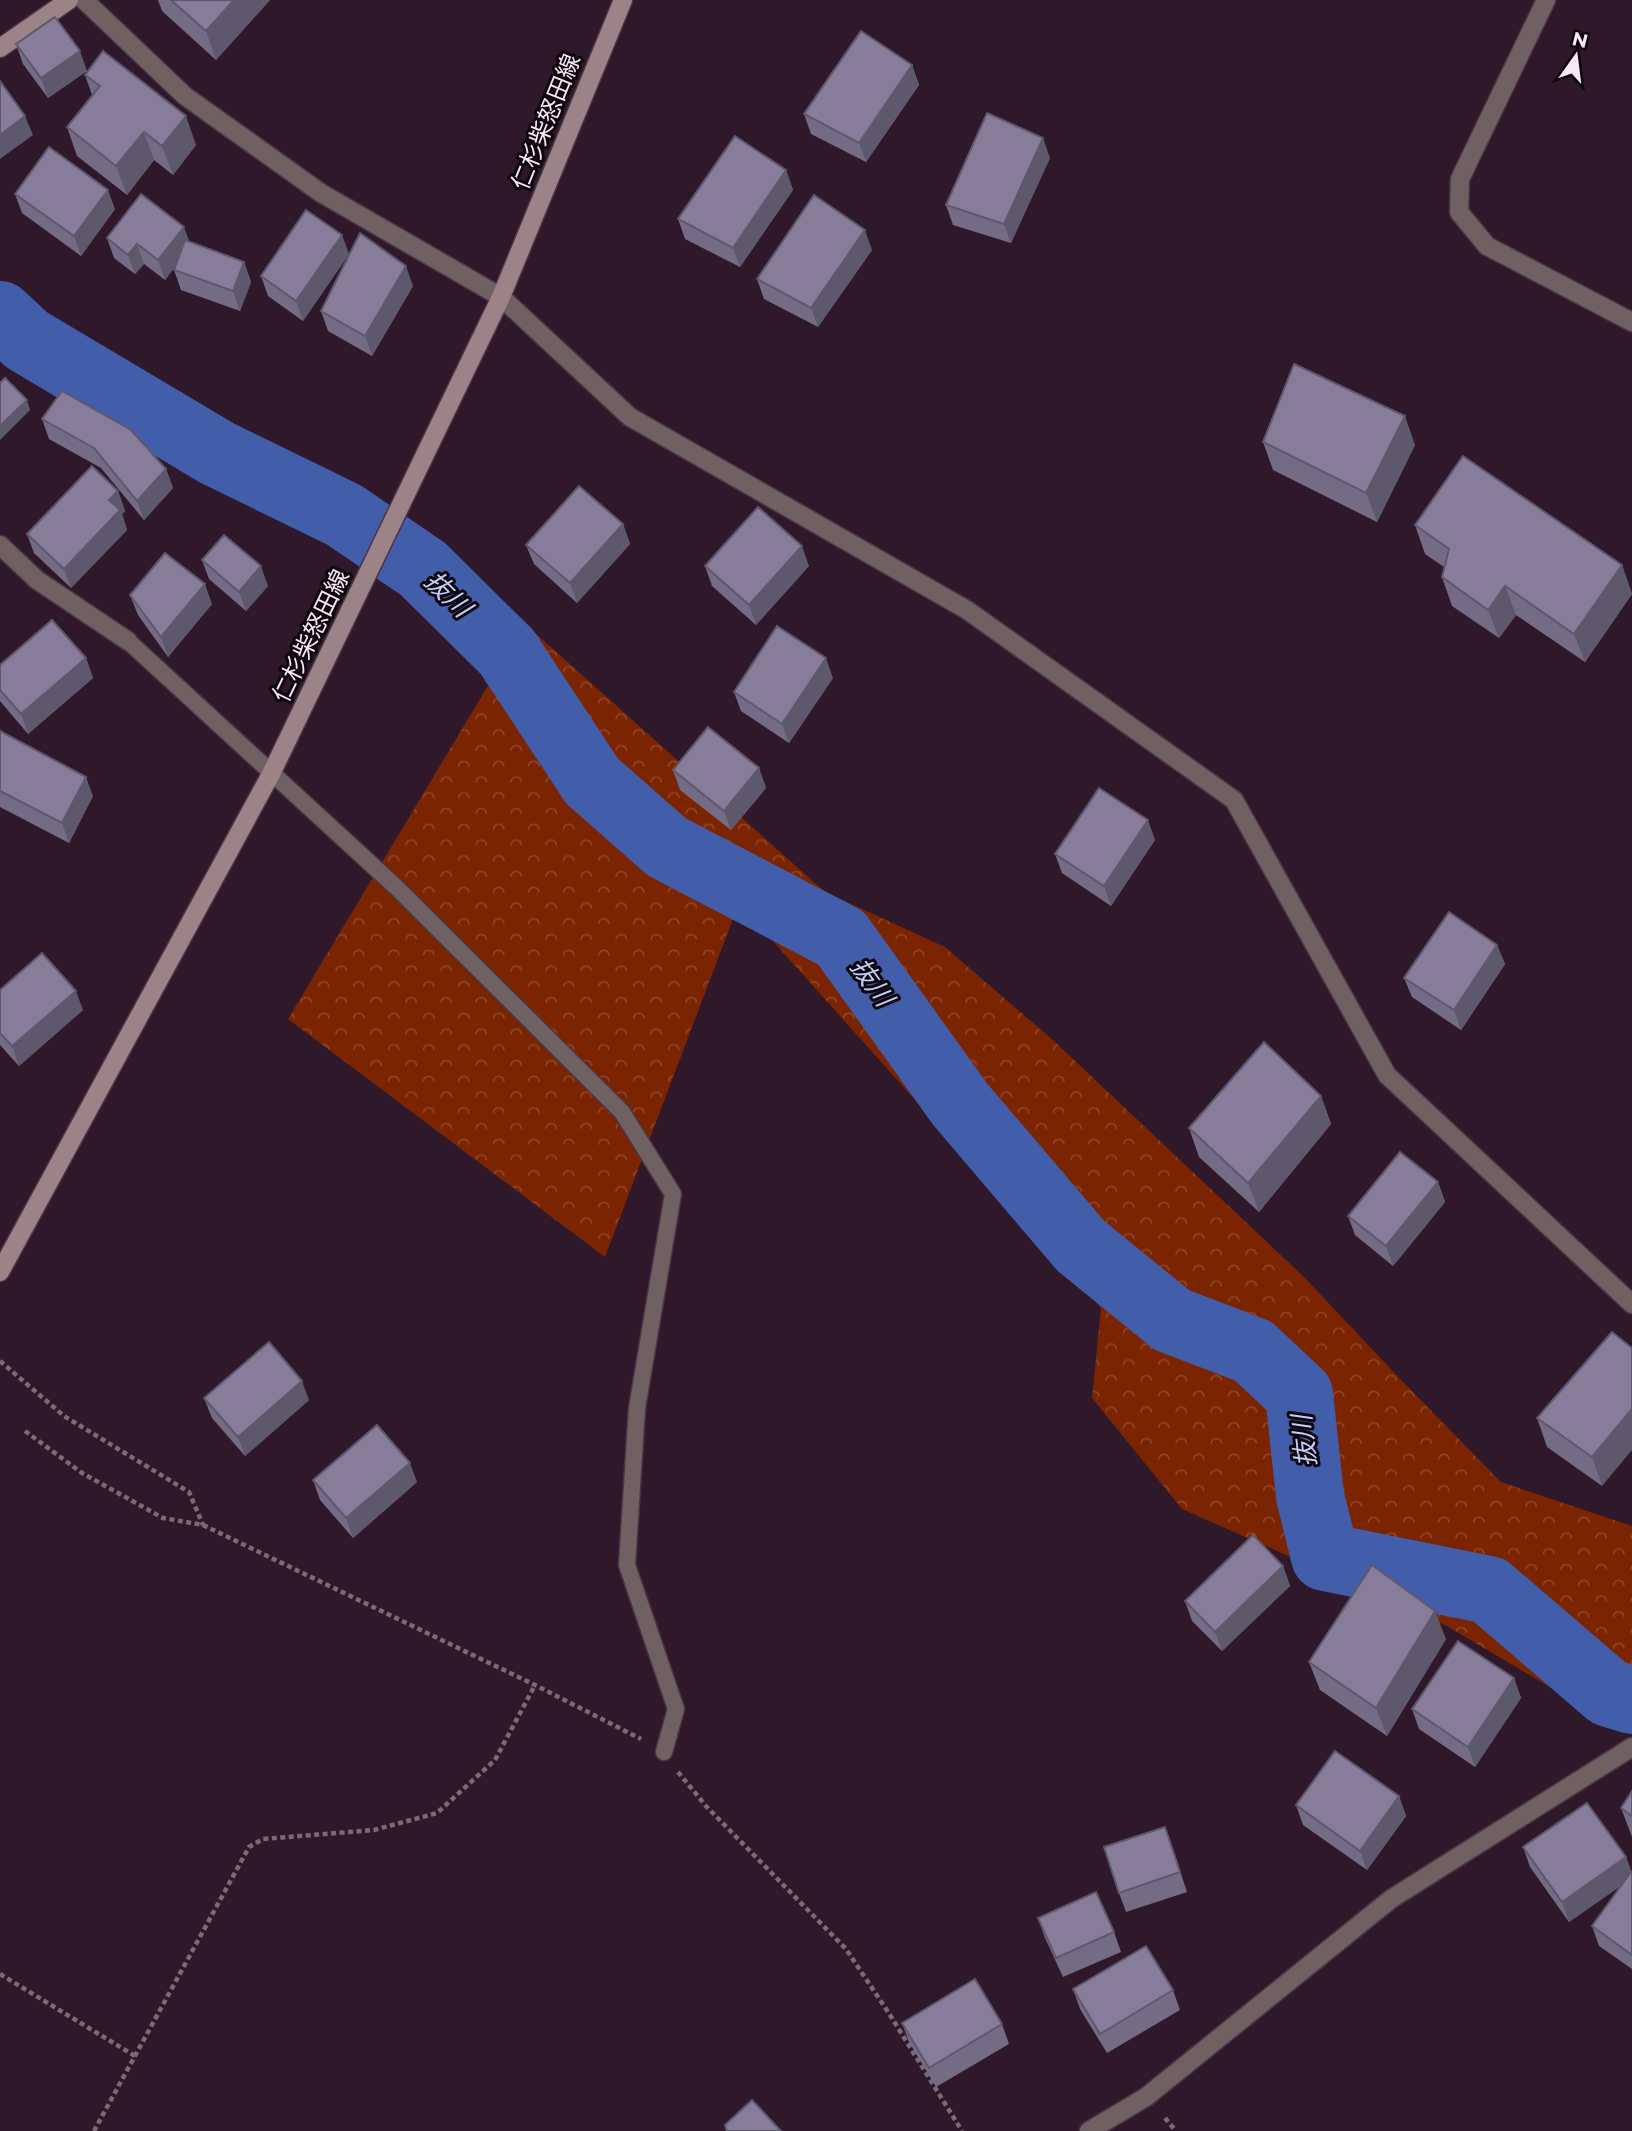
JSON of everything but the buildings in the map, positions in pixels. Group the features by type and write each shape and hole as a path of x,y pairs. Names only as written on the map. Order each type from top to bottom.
{"main road":[{"path":"0,48 69,0"},
{"name":"仁杉柴怒田線","path":"0,1272 271,774 501,298 623,0"}],"street":[{"path":"84,0 185,96 287,169 321,193 501,298 631,417 967,610 1234,800 1387,1075 1632,1304"},
{"path":"1546,0 1460,179 1460,212 1487,246 1632,322"},
{"path":"0,545 37,580 128,641"},
{"path":"1088,2131 1146,2097 1391,1899 1632,1747"}],"lane":[{"path":"128,641 396,887 622,1112 673,1194 637,1408 627,1565 676,1709 664,1752"}],"path":[{"path":"0,1361 64,1416 189,1492 204,1525"},
{"path":"25,1430 82,1473 163,1518 204,1525 535,1685 664,1752 706,1806 846,1949 890,2014 962,2131"},
{"path":"94,2131 249,1847 263,1839 374,1830 437,1813 495,1760 535,1685"},
{"path":"0,1974 135,2056"}],"green space":[{"path":"525,624 825,892 945,947 1054,1041 1304,1277 1501,1482 1632,1526 1632,1711 1607,1721 1447,1626 1182,1509 1092,1398 1101,1308 739,903 605,1257 288,1019"}],"waterway":[{"name":"抜川","path":"0,315 27,340 217,453 344,515 423,569 507,652 592,781 667,847 841,938 960,1104 1081,1246 1172,1320 1253,1351 1299,1394 1310,1496 1325,1557 1489,1590 1609,1693 1632,1700"}]}
